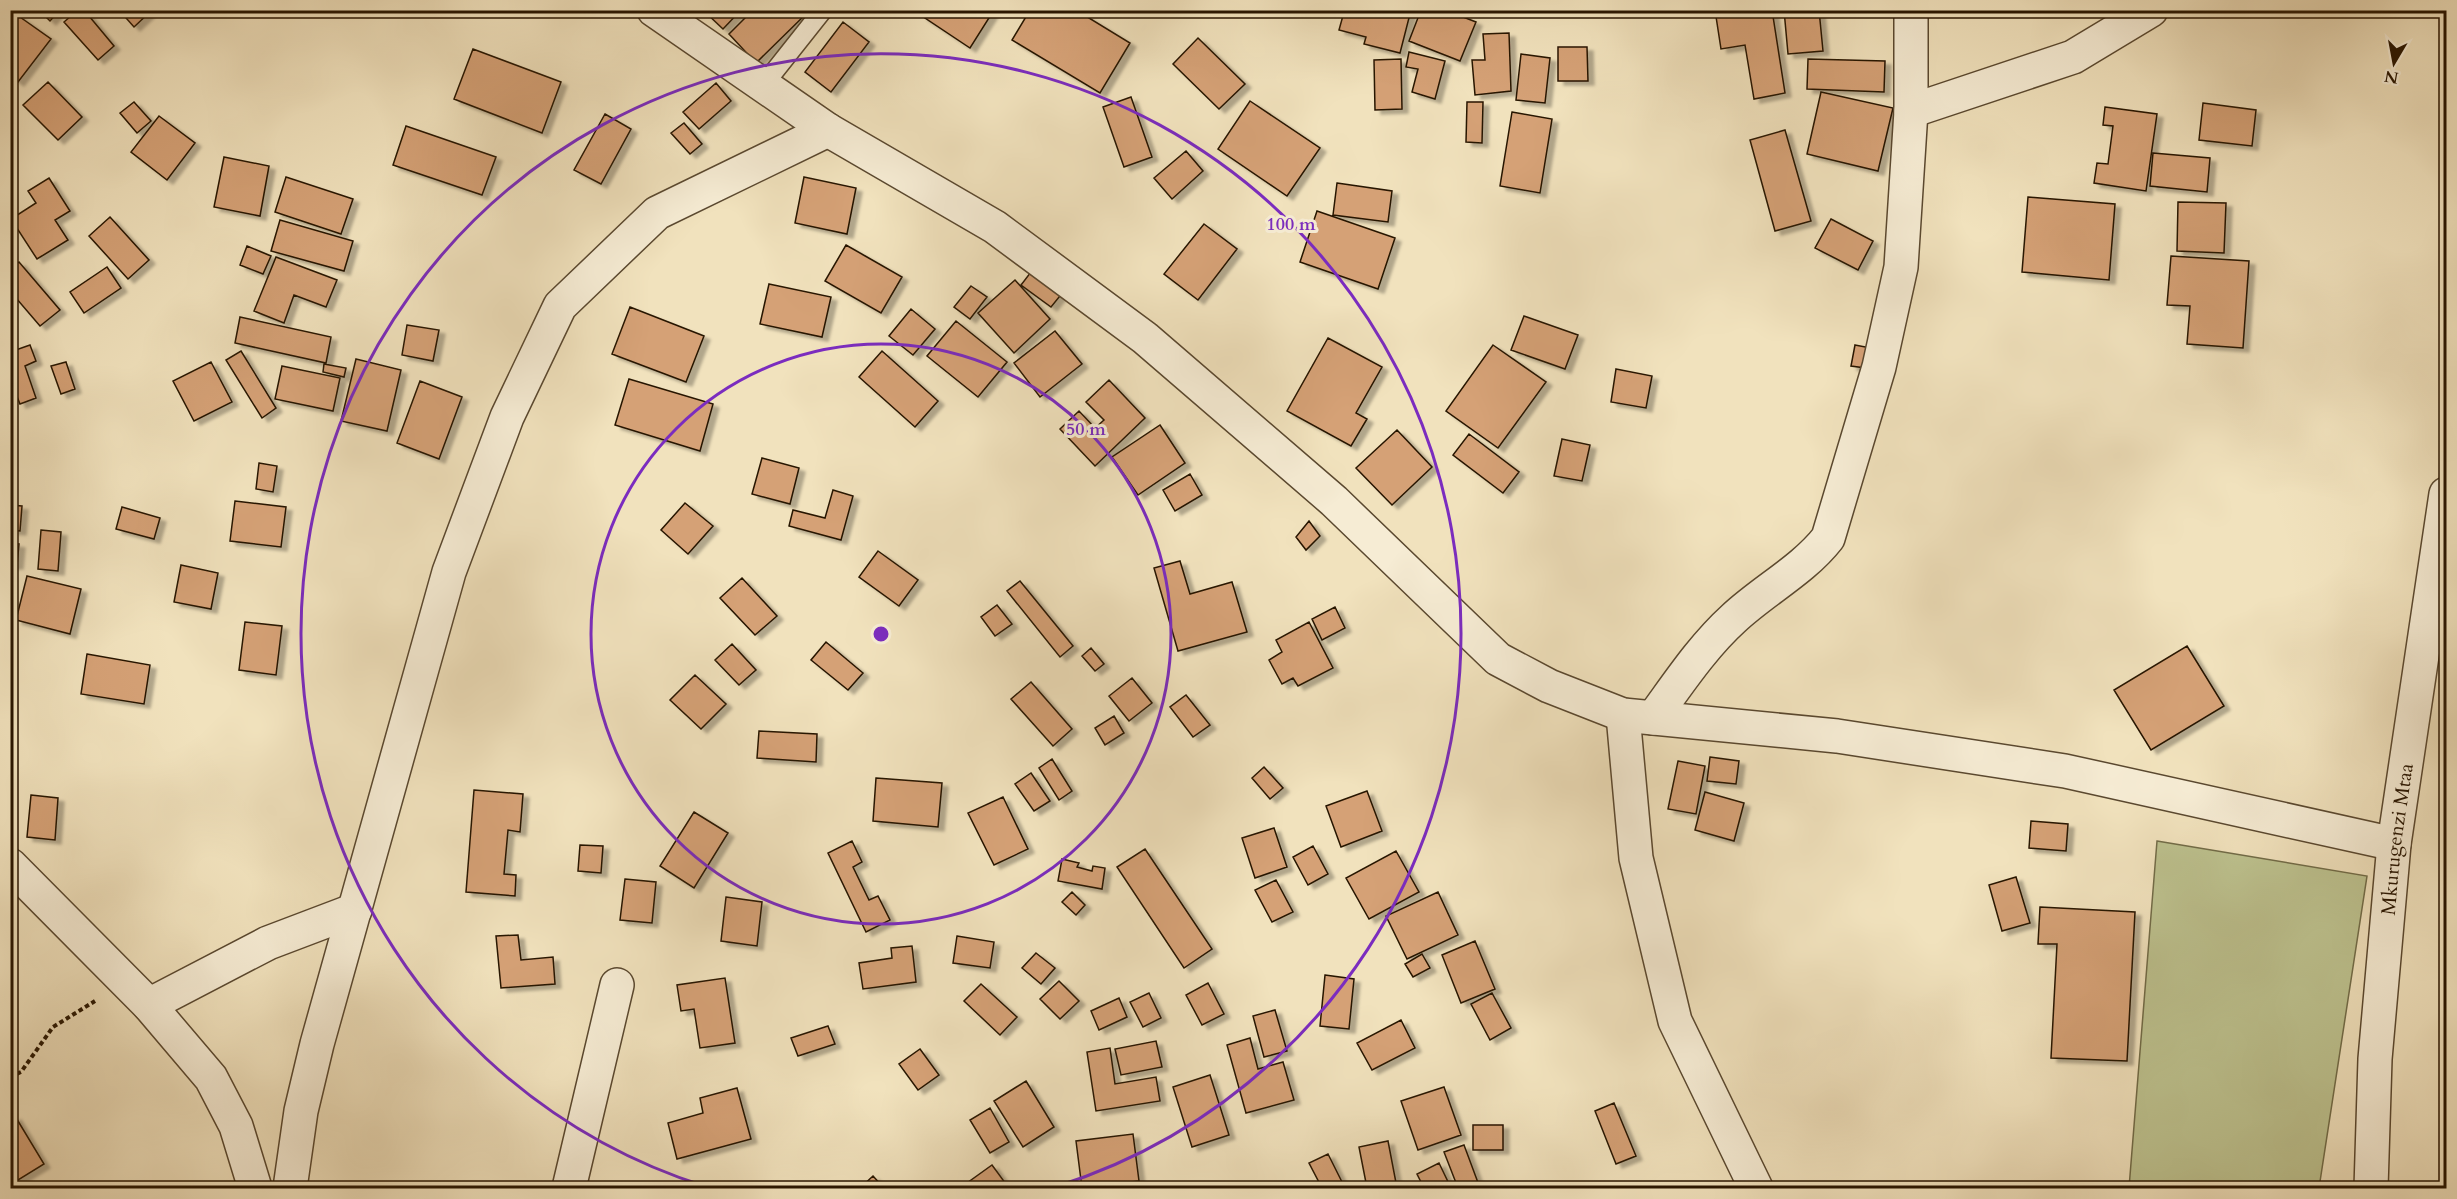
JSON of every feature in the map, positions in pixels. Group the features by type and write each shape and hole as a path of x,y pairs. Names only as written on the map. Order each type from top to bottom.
{"street":[{"path":"654,10 762,87 828,130 995,227 1145,338 1334,501 1498,659 1549,686 1638,717 1837,736 2065,771 2394,844"},
{"path":"1756,1188 1676,1021 1636,858 1638,717 1733,618 1815,554 1828,538 1879,367 1901,267 1911,111 1911,10"},
{"path":"1911,111 2073,57 2151,10"},
{"path":"290,1188 300,1111 386,790 449,572 507,417 560,306 657,213 828,130"},
{"name":"Mkurugenzi Mtaa","path":"2371,1188 2375,1059 2394,844 2446,494"},
{"path":"10,866 138,994 211,1078 236,1126 255,1188"},
{"path":"138,994 355,910"},
{"path":"569,1188 617,985"}],"lane":[{"path":"762,87 824,10"}],"path":[{"path":"10,1077 21,1072 53,1027 138,994"}],"green space":[{"path":"2157,841 2367,876 2319,1188 2129,1188"}],"building":[{"path":"10,10 51,39 18,82 10,76"},
{"path":"39,10 60,10 50,21"},
{"path":"78,10 84,10 114,46 98,60 64,22"},
{"path":"119,10 152,10 134,27"},
{"path":"703,10 741,10 723,29"},
{"path":"753,10 810,10 756,63 729,34"},
{"path":"926,10 994,10 970,48 922,16"},
{"path":"1030,10 1076,10 1130,43 1100,93 1012,40"},
{"path":"1340,10 1411,10 1400,53 1364,44 1366,37 1339,30 1344,12"},
{"path":"1421,10 1445,10 1476,22 1460,61 1409,41"},
{"path":"1715,10 1772,10 1785,93 1754,99 1745,45 1721,49"},
{"path":"1784,10 1819,10 1823,51 1788,54"},
{"path":"843,22 869,42 831,92 805,72"},
{"path":"1509,33 1511,91 1475,95 1472,60 1485,60 1483,34"},
{"path":"1198,38 1245,84 1219,109 1173,64"},
{"path":"1558,47 1587,47 1588,81 1558,81"},
{"path":"473,49 561,82 542,133 454,99"},
{"path":"1409,52 1445,61 1435,99 1412,92 1418,69 1406,67"},
{"path":"1521,54 1550,58 1545,103 1516,100"},
{"path":"1401,59 1402,109 1375,110 1374,60"},
{"path":"1808,59 1885,61 1884,92 1807,89"},
{"path":"48,82 82,117 58,140 23,105"},
{"path":"716,83 731,101 699,129 683,112"},
{"path":"1821,92 1893,108 1878,171 1807,154"},
{"path":"1131,97 1152,157 1124,167 1103,107"},
{"path":"1250,101 1320,148 1287,196 1218,149"},
{"path":"134,102 151,121 137,133 120,113"},
{"path":"1467,102 1483,102 1482,143 1466,142"},
{"path":"2203,103 2256,110 2252,146 2199,140"},
{"path":"2105,107 2157,114 2146,191 2094,183 2097,163 2108,164 2113,126 2103,125"},
{"path":"1512,112 1552,119 1540,193 1500,186"},
{"path":"605,114 631,129 601,184 574,170"},
{"path":"159,116 195,143 167,180 131,152"},
{"path":"684,123 702,144 690,154 671,133"},
{"path":"406,126 496,157 482,195 393,165"},
{"path":"1785,130 1811,221 1775,231 1750,140"},
{"path":"1186,151 1203,171 1172,199 1154,178"},
{"path":"2153,153 2210,158 2207,192 2150,186"},
{"path":"224,157 269,166 260,216 214,207"},
{"path":"286,177 353,199 341,234 275,212"},
{"path":"804,177 856,188 847,234 795,223"},
{"path":"49,178 70,211 55,220 68,240 37,259 11,219 36,203 28,191"},
{"path":"1337,183 1392,191 1388,222 1333,215"},
{"path":"2028,197 2115,204 2109,280 2022,272"},
{"path":"2178,202 2226,203 2224,253 2177,251"},
{"path":"1317,211 1395,238 1378,289 1300,262"},
{"path":"110,217 149,260 128,279 89,236"},
{"path":"1831,219 1873,241 1858,270 1815,248"},
{"path":"280,220 353,241 344,271 271,251"},
{"path":"1204,224 1237,249 1198,300 1164,274"},
{"path":"846,245 902,277 881,313 825,281"},
{"path":"247,246 271,256 263,274 240,265"},
{"path":"2171,256 2249,261 2243,348 2187,344 2190,306 2167,305"},
{"path":"276,257 337,280 326,307 294,295 284,323 254,311"},
{"path":"19,262 60,310 40,326 10,291 10,269"},
{"path":"107,267 121,288 84,313 70,292"},
{"path":"1034,268 1064,291 1051,307 1021,285"},
{"path":"1015,280 1050,319 1014,353 978,313"},
{"path":"769,284 831,297 822,337 760,324"},
{"path":"971,286 987,297 970,319 954,307"},
{"path":"630,307 704,336 686,382 612,354"},
{"path":"911,309 935,329 913,355 889,336"},
{"path":"1524,316 1578,335 1565,369 1511,350"},
{"path":"240,317 331,337 326,363 235,343"},
{"path":"956,321 1007,362 978,397 927,356"},
{"path":"407,325 439,330 433,361 402,355"},
{"path":"1055,331 1082,364 1040,397 1014,363"},
{"path":"1328,338 1382,367 1356,413 1367,419 1351,446 1287,411"},
{"path":"30,345 36,361 25,366 36,398 20,404 10,379 10,352"},
{"path":"1493,345 1546,382 1498,448 1446,411"},
{"path":"1855,345 1876,349 1873,369 1851,366"},
{"path":"241,351 276,408 262,418 226,360"},
{"path":"882,351 938,401 915,427 859,377"},
{"path":"356,359 401,370 387,431 341,421"},
{"path":"66,362 75,389 61,394 51,366"},
{"path":"211,362 232,402 194,421 173,381"},
{"path":"324,364 346,368 344,377 323,372"},
{"path":"282,366 340,378 333,411 275,399"},
{"path":"1616,369 1652,376 1646,408 1611,402"},
{"path":"629,379 713,404 700,451 615,425"},
{"path":"1109,380 1145,418 1095,466 1060,429 1079,411 1095,428 1104,420 1086,402"},
{"path":"420,381 462,397 439,459 397,443"},
{"path":"1160,425 1185,463 1138,495 1112,457"},
{"path":"1397,430 1432,467 1392,505 1356,468"},
{"path":"1469,434 1519,472 1503,493 1453,455"},
{"path":"1562,439 1590,445 1582,481 1554,476"},
{"path":"762,458 799,468 790,504 752,494"},
{"path":"259,463 277,466 273,492 256,489"},
{"path":"1190,474 1202,495 1175,511 1163,490"},
{"path":"833,490 853,496 841,540 789,526 793,510 825,518"},
{"path":"235,501 286,507 281,547 230,541"},
{"path":"685,503 713,526 688,554 661,530"},
{"path":"10,505 22,506 20,531 10,530"},
{"path":"122,507 160,518 154,539 116,529"},
{"path":"1309,521 1320,536 1306,550 1296,537"},
{"path":"41,530 61,532 58,571 38,569"},
{"path":"10,543 19,544 17,565 10,565"},
{"path":"878,551 918,580 899,606 859,577"},
{"path":"1180,561 1190,594 1232,582 1247,632 1178,651 1154,568"},
{"path":"181,565 218,573 211,609 174,602"},
{"path":"27,576 81,589 70,634 16,620"},
{"path":"742,578 777,616 755,635 720,598"},
{"path":"1020,581 1073,646 1060,657 1007,591"},
{"path":"997,605 1012,624 995,636 981,617"},
{"path":"1335,607 1345,628 1322,640 1312,619"},
{"path":"245,622 282,626 276,675 239,670"},
{"path":"1309,622 1333,668 1298,686 1293,678 1282,684 1269,660 1282,652 1276,640"},
{"path":"826,642 863,673 848,690 811,660"},
{"path":"732,644 756,670 739,685 715,660"},
{"path":"2187,646 2224,706 2151,750 2114,690"},
{"path":"1091,648 1104,664 1095,671 1082,656"},
{"path":"87,654 150,665 144,704 81,694"},
{"path":"695,675 726,704 701,729 670,700"},
{"path":"1132,678 1152,703 1129,721 1109,696"},
{"path":"1031,682 1072,729 1053,746 1011,699"},
{"path":"1186,695 1210,725 1193,737 1170,707"},
{"path":"1114,716 1124,733 1105,745 1095,728"},
{"path":"759,731 817,734 816,762 757,758"},
{"path":"1710,757 1739,761 1736,784 1707,781"},
{"path":"1052,759 1072,791 1059,800 1039,768"},
{"path":"1678,761 1705,766 1696,814 1668,809"},
{"path":"1264,767 1283,788 1270,799 1252,778"},
{"path":"1031,773 1050,801 1034,811 1015,784"},
{"path":"876,778 942,783 938,827 873,821"},
{"path":"474,790 523,794 520,832 508,830 504,874 516,875 515,896 466,892"},
{"path":"1367,791 1382,831 1341,847 1326,806"},
{"path":"1705,792 1744,803 1734,841 1695,830"},
{"path":"31,795 58,798 55,840 27,837"},
{"path":"1003,797 1028,849 994,865 968,813"},
{"path":"694,812 728,833 694,888 660,866"},
{"path":"2031,821 2068,824 2066,851 2029,848"},
{"path":"1274,828 1287,867 1255,878 1242,838"},
{"path":"852,841 862,862 853,867 869,900 878,896 890,920 866,932 828,853"},
{"path":"580,845 603,846 601,873 578,871"},
{"path":"1313,846 1328,874 1308,885 1293,857"},
{"path":"1145,849 1212,949 1184,968 1117,867"},
{"path":"1396,851 1419,892 1369,919 1346,878"},
{"path":"1062,859 1079,863 1077,867 1092,871 1093,866 1105,868 1102,889 1058,881"},
{"path":"2016,877 2030,923 2002,931 1989,885"},
{"path":"625,879 656,882 652,923 620,920"},
{"path":"1276,880 1293,912 1272,922 1255,890"},
{"path":"1072,892 1085,905 1076,915 1062,902"},
{"path":"1438,892 1458,935 1407,959 1386,916"},
{"path":"726,897 762,902 757,946 721,941"},
{"path":"2040,907 2135,912 2127,1061 2051,1058 2057,944 2038,944"},
{"path":"518,935 521,960 553,957 555,984 501,988 496,936"},
{"path":"957,936 994,942 990,968 953,963"},
{"path":"1475,941 1495,989 1461,1003 1442,955"},
{"path":"912,946 916,982 863,989 859,963 892,958 891,948"},
{"path":"1036,953 1055,968 1041,984 1022,968"},
{"path":"1422,954 1430,968 1413,977 1405,964"},
{"path":"1325,975 1354,979 1349,1029 1320,1026"},
{"path":"725,978 735,1043 700,1048 694,1009 681,1011 677,985"},
{"path":"1059,981 1079,1001 1060,1019 1040,999"},
{"path":"1208,983 1224,1014 1202,1025 1186,995"},
{"path":"981,984 1017,1017 1000,1035 964,1001"},
{"path":"1149,993 1161,1018 1143,1027 1130,1002"},
{"path":"1492,993 1511,1028 1490,1040 1471,1004"},
{"path":"1119,998 1127,1017 1099,1030 1091,1011"},
{"path":"1275,1010 1287,1051 1264,1057 1253,1016"},
{"path":"1401,1020 1415,1048 1372,1070 1357,1043"},
{"path":"828,1026 835,1044 798,1056 791,1038"},
{"path":"1250,1038 1258,1069 1283,1062 1294,1100 1246,1113 1227,1045"},
{"path":"1156,1041 1162,1067 1121,1075 1115,1049"},
{"path":"1110,1048 1115,1084 1156,1077 1160,1101 1096,1111 1087,1052"},
{"path":"920,1049 939,1075 918,1090 899,1064"},
{"path":"1210,1075 1229,1135 1192,1147 1173,1087"},
{"path":"1026,1081 1054,1127 1023,1147 994,1101"},
{"path":"1444,1087 1461,1135 1418,1150 1401,1101"},
{"path":"737,1088 751,1139 677,1159 668,1123 703,1113 700,1098"},
{"path":"1614,1103 1636,1156 1616,1164 1595,1111"},
{"path":"990,1108 1009,1142 990,1153 970,1120"},
{"path":"15,1116 44,1164 10,1185 10,1119"},
{"path":"1473,1125 1503,1125 1503,1150 1473,1150"},
{"path":"1133,1134 1139,1181 1116,1184 1117,1188 1082,1188 1076,1141"},
{"path":"1388,1141 1397,1188 1367,1188 1359,1147"},
{"path":"1464,1145 1480,1188 1458,1188 1444,1152"},
{"path":"1328,1154 1345,1188 1322,1188 1309,1163"},
{"path":"1439,1163 1451,1188 1424,1188 1417,1174"},
{"path":"992,1165 1006,1184 1001,1188 960,1188"},
{"path":"873,1176 884,1188 860,1188"}]}
